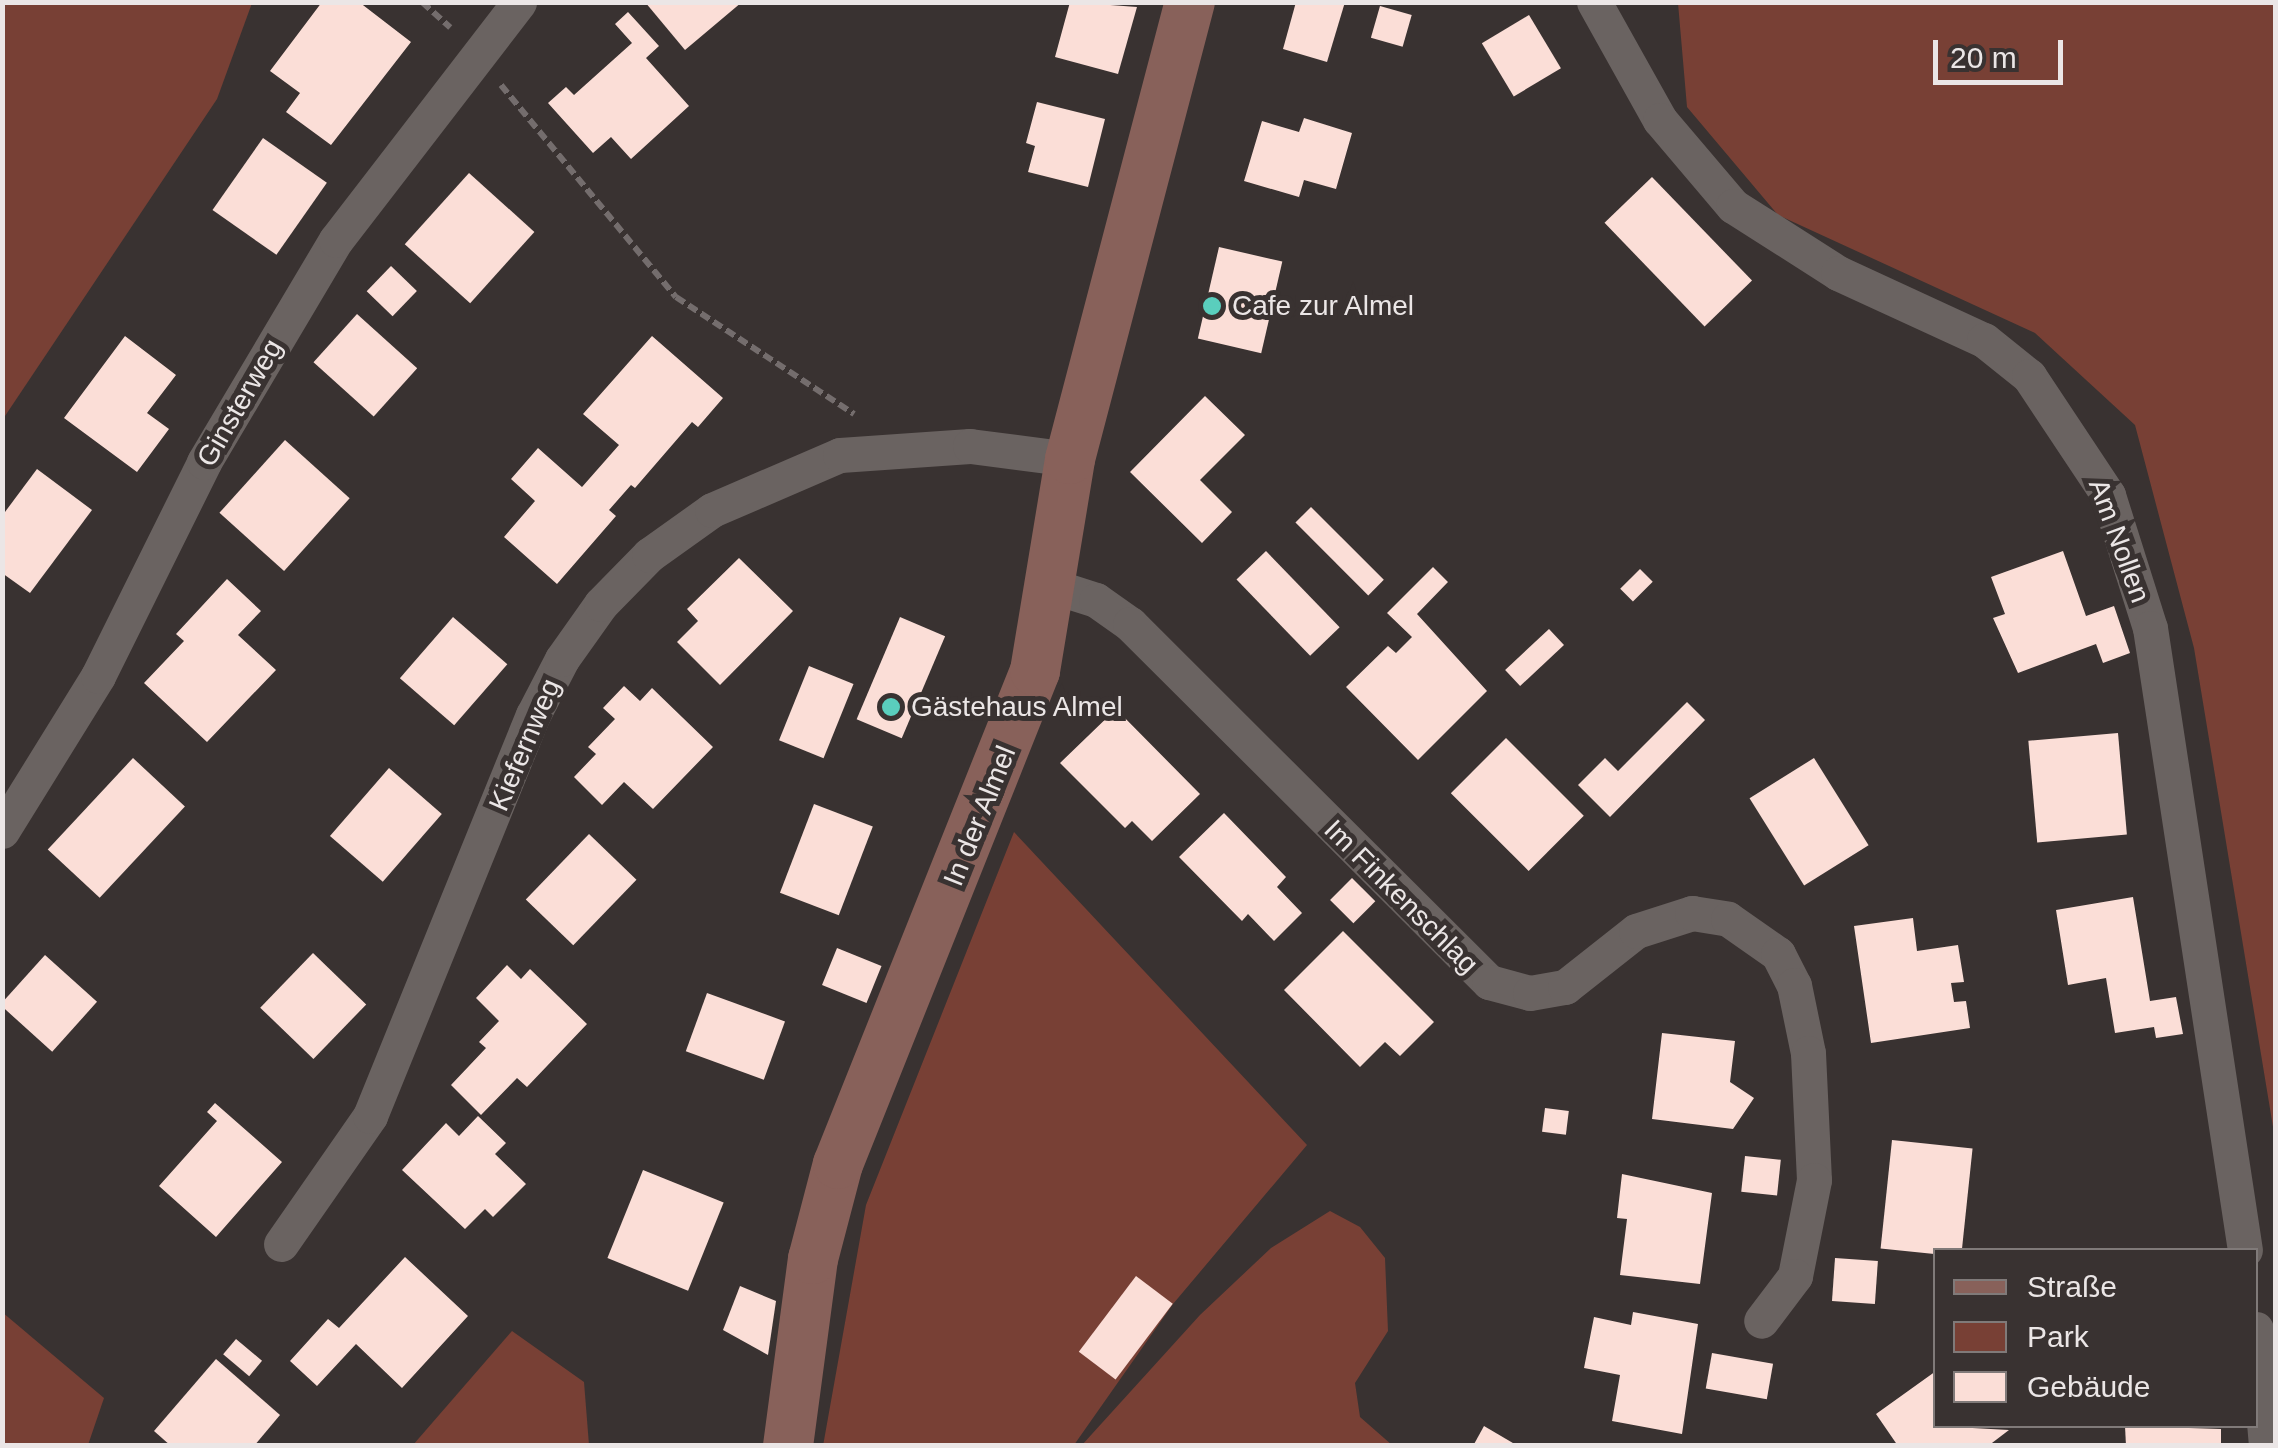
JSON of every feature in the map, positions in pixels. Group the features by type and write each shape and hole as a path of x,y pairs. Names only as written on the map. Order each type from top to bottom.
{"street":[{"name":"Ginsterweg","path":"2,830 98,676 204,462 336,240 519,2"},
{"name":"In der Almel","path":"788,1446 813,1260 838,1164 1007,752 1035,671 1070,458 1190,2"},
{"name":"Am Nollen","path":"1594,2 1660,120 1732,206 1838,273 1984,340 2040,390 2108,495 2150,628 2245,1248"},
{"name":"Kiefernweg","path":"281,1244 370,1116 533,715 601,604 649,555 712,510 840,455 906,447 1070,458"},
{"name":"Im Finkenschlag","path":"1049,585 1096,600 1130,624 1488,982 1530,993 1565,987 1636,931 1692,914 1728,919 1778,954 1794,984 1808,1053 1814,1180 1794,1276 1761,1321"},
{"path":"2258,1352 2266,1446"}],"path":[{"path":"476,54 676,297 906,447"}],"green space":[{"path":"3,2 252,3 217,99 3,419"},
{"path":"1678,3 2275,3 2275,1139 2194,648 2135,425 2035,333 1778,215 1687,107"},
{"path":"1014,832 1307,1145 1173,1304 1074,1445 823,1446 866,1205"},
{"path":"1330,1211 1360,1227 1385,1258 1388,1331 1355,1383 1360,1417 1392,1445 1082,1445 1200,1315 1271,1248"},
{"path":"2,1312 104,1398 88,1445 3,1445"},
{"path":"512,1331 584,1382 589,1445 413,1445"}],"building":[{"path":"322,2 359,2 411,42 331,145 286,112 300,93 270,71"},
{"path":"645,2 742,2 685,50"},
{"path":"1070,2 1137,7 1118,74 1055,57"},
{"path":"1296,2 1345,2 1327,62 1283,49"},
{"path":"1380,6 1412,15 1403,47 1371,38"},
{"path":"628,12 659,46 646,58 689,106 631,159 611,137 593,153 548,103 566,87 574,95 632,43 615,24"},
{"path":"1529,15 1561,68 1514,96 1482,43"},
{"path":"1037,102 1105,119 1088,187 1028,172 1035,146 1026,143"},
{"path":"1304,118 1352,133 1336,189 1304,180 1299,197 1244,181 1262,121 1299,132"},
{"path":"263,138 327,183 276,255 213,210"},
{"path":"469,173 534,232 470,303 405,244"},
{"path":"1652,177 1752,281 1705,326 1605,223"},
{"path":"1219,247 1282,262 1261,353 1198,339"},
{"path":"391,266 417,291 393,316 367,291"},
{"path":"357,314 417,368 374,417 314,362"},
{"path":"125,336 176,375 147,413 169,429 137,472 64,418"},
{"path":"652,336 723,398 698,427 692,422 635,488 631,485 609,510 616,516 557,584 504,537 535,501 511,479 538,448 582,487 619,445 583,414"},
{"path":"1205,396 1245,435 1200,480 1232,512 1202,543 1130,472"},
{"path":"285,440 350,498 284,571 219,513"},
{"path":"37,469 92,510 30,593 2,573 2,516"},
{"path":"1311,507 1384,580 1368,595 1295,523"},
{"path":"1266,551 1340,627 1310,656 1237,579"},
{"path":"2063,551 2086,616 2114,606 2130,653 2103,663 2096,644 2018,673 1993,618 2005,614 1991,577"},
{"path":"739,558 793,611 720,685 677,642 698,621 687,609"},
{"path":"1433,567 1448,582 1417,614 1487,691 1418,760 1346,687 1388,646 1396,653 1412,637 1387,613"},
{"path":"1640,569 1653,582 1633,602 1620,589"},
{"path":"227,579 261,611 238,635 276,670 207,742 144,683 184,641 176,634"},
{"path":"453,617 507,664 454,725 400,678"},
{"path":"900,617 945,636 902,738 857,719"},
{"path":"1549,629 1564,645 1520,686 1505,670"},
{"path":"809,666 854,684 824,758 779,740"},
{"path":"624,686 640,701 652,688 713,747 653,809 624,782 602,805 574,777 596,754 588,747 615,719 603,708"},
{"path":"1687,702 1705,720 1610,817 1578,785 1605,758 1618,771"},
{"path":"1116,709 1200,794 1152,841 1132,821 1125,828 1060,763"},
{"path":"2118,733 2127,835 2037,842 2028,741"},
{"path":"1506,738 1584,816 1529,871 1451,793"},
{"path":"133,758 185,806 100,898 48,849"},
{"path":"1814,758 1869,845 1804,886 1750,798"},
{"path":"389,768 442,814 383,882 330,836"},
{"path":"814,804 873,827 839,915 780,893"},
{"path":"1224,813 1286,877 1277,887 1302,913 1274,941 1248,914 1242,921 1179,857"},
{"path":"589,834 636,880 573,945 526,899"},
{"path":"1352,878 1375,901 1353,923 1330,900"},
{"path":"2133,897 2150,1001 2176,997 2183,1034 2156,1038 2154,1027 2115,1033 2106,978 2068,985 2056,910"},
{"path":"1913,918 1917,951 1958,945 1964,982 1951,983 1954,1002 1966,1001 1970,1028 1871,1043 1854,926"},
{"path":"1343,931 1434,1022 1400,1056 1385,1042 1360,1067 1284,990"},
{"path":"837,948 882,966 867,1003 822,985"},
{"path":"313,953 366,1004 313,1059 260,1008"},
{"path":"45,955 97,1002 52,1052 2,1006"},
{"path":"507,965 521,979 530,969 587,1024 527,1087 517,1078 481,1115 451,1085 486,1048 479,1042 499,1021 476,998"},
{"path":"707,993 785,1021 764,1080 686,1051"},
{"path":"1662,1033 1735,1041 1730,1082 1754,1098 1733,1129 1652,1119"},
{"path":"215,1103 282,1162 216,1237 159,1186 217,1121 207,1112"},
{"path":"1545,1108 1569,1111 1566,1135 1542,1132"},
{"path":"478,1116 506,1143 495,1154 526,1184 493,1217 485,1209 465,1229 402,1170 446,1123 459,1136"},
{"path":"1892,1140 1973,1148 1962,1248 1933,1248 1933,1254 1881,1248"},
{"path":"1745,1156 1781,1160 1777,1196 1741,1192"},
{"path":"643,1170 724,1203 688,1291 607,1258"},
{"path":"1622,1174 1712,1193 1700,1284 1620,1275 1627,1219 1617,1218"},
{"path":"405,1257 468,1316 402,1388 356,1344 317,1386 290,1361 328,1319 339,1328"},
{"path":"1835,1258 1878,1261 1875,1304 1832,1301"},
{"path":"1136,1276 1173,1304 1116,1380 1079,1352"},
{"path":"740,1286 776,1301 768,1355 723,1330"},
{"path":"1633,1312 1698,1324 1682,1434 1612,1421 1620,1375 1584,1368 1594,1317 1631,1325"},
{"path":"236,1339 262,1361 249,1376 223,1354"},
{"path":"1712,1353 1773,1364 1767,1399 1706,1388"},
{"path":"216,1359 280,1415 254,1446 171,1446 154,1431"},
{"path":"1933,1373 1933,1428 2009,1430 1988,1446 1898,1446 1876,1414"},
{"path":"1484,1426 1518,1446 1473,1446"},
{"path":"2125,1428 2221,1429 2221,1446 2126,1446"}],"place":[{"name":"Cafe zur Almel","path":"1212,306"},
{"name":"Gästehaus Almel","path":"891,707"}]}
